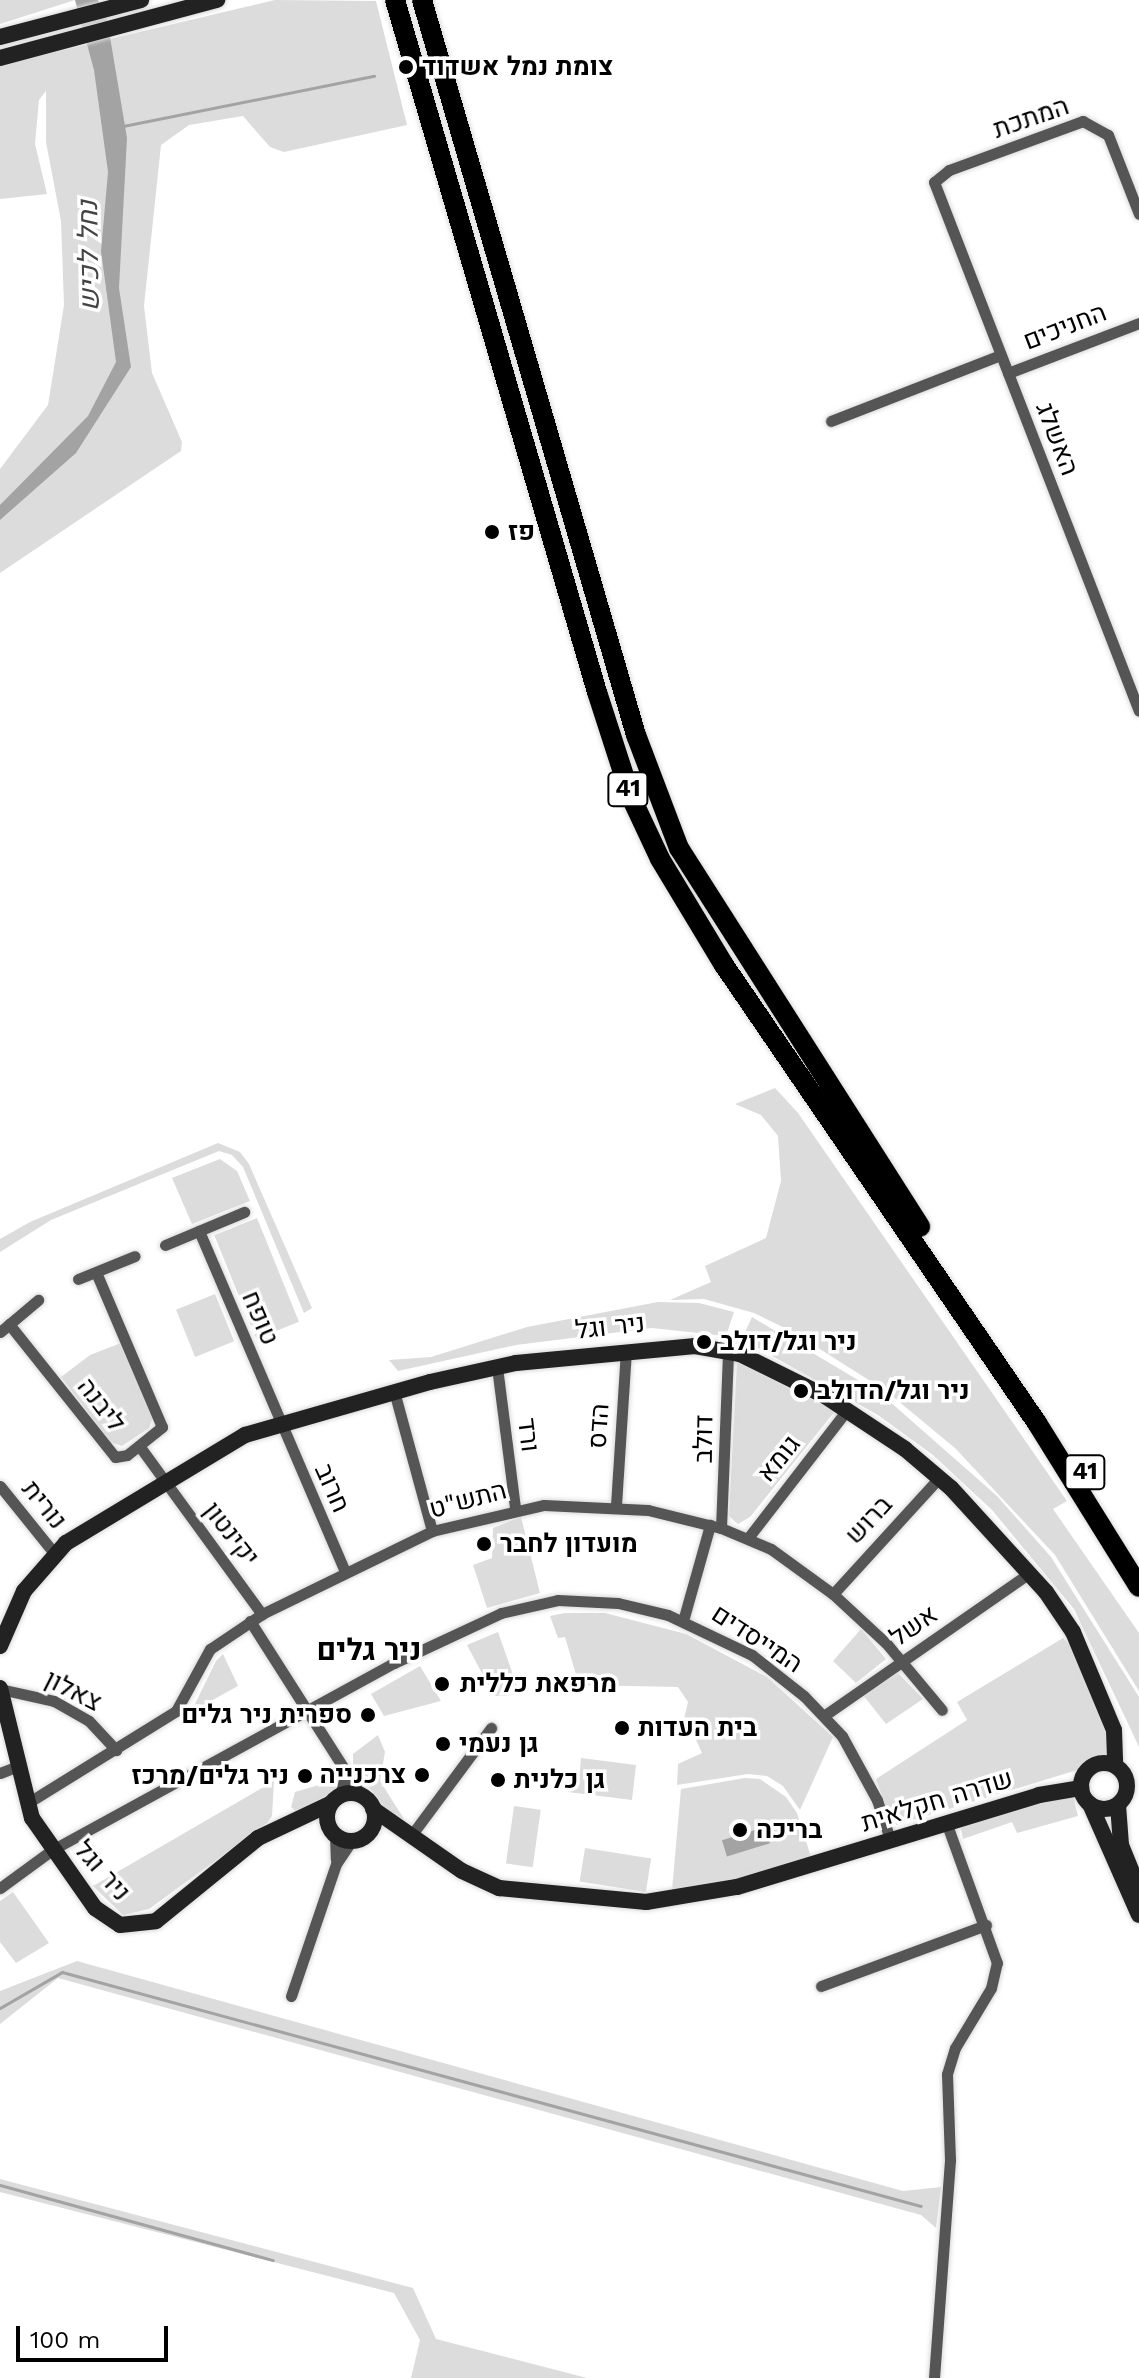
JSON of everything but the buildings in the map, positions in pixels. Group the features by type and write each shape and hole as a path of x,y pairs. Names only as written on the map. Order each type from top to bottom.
{"highway":[{"name":"41","path":"395,2 597,692 631,797 660,859 724,965 1037,1423 1139,1587"},
{"name":"41","path":"423,3 636,735 679,848 802,1047 1139,1562"}],"street":[{"path":"0,37 141,0"},
{"path":"0,58 217,0"},
{"name":"המתכת","path":"934,182 949,170 1083,121 1108,135 1139,214"},
{"name":"האשלג","path":"934,182 1139,711"},
{"name":"החניכים","path":"1008,373 1139,323"},
{"path":"831,421 1000,355"},
{"path":"165,1245 244,1212"},
{"name":"טופח","path":"199,1231 279,1422"},
{"path":"78,1279 135,1256"},
{"path":"96,1272 161,1421 161,1433 140,1447"},
{"name":"ליבנה","path":"38,1300 5,1328 115,1457 140,1447 163,1483"},
{"name":"ניר וגל","path":"0,1646 6,1609 54,1553 226,1444 279,1422 497,1367 680,1345 728,1351 790,1377 847,1410 939,1478 1054,1602 1086,1659 1114,1730 1115,1766"},
{"name":"הדס","path":"616,1505 626,1350"},
{"name":"דולב","path":"683,1621 716,1527 728,1351"},
{"name":"ורד","path":"497,1367 515,1508"},
{"path":"394,1391 432,1531"},
{"name":"גומא","path":"748,1538 847,1410"},
{"name":"חרוב","path":"279,1422 345,1571"},
{"name":"ברוש","path":"833,1594 939,1478"},
{"name":"יקינטון","path":"163,1483 262,1614"},
{"name":"נורית","path":"0,1486 54,1553"},
{"name":"התש\"ט","path":"26,1804 176,1711 210,1649 250,1621 345,1571 432,1531 515,1508 616,1505 716,1527 748,1538 792,1563 833,1594 902,1661 942,1710"},
{"name":"אשל","path":"825,1715 1029,1573"},
{"name":"המייסדים","path":"0,1888 52,1850 306,1711 449,1635 531,1604 618,1603 683,1621 752,1655 825,1715 855,1754 890,1839"},
{"path":"250,1621 345,1775 373,1809 370,1831"},
{"name":"ניר וגל","path":"0,1688 8,1770 52,1850 103,1915 120,1925 139,1927 167,1913 258,1838 335,1800"},
{"name":"צאלון","path":"0,1688 54,1701 89,1721 116,1750"},
{"path":"291,1996 336,1864 352,1840 370,1831 404,1833 491,1728"},
{"path":"1139,1889 1114,1847 1081,1788 1089,1769 1102,1764 1115,1766 1127,1785 1118,1805 1114,1847 1139,1915"},
{"path":"336,1864 332,1830 335,1800 345,1775"},
{"name":"שדרה חקלאית","path":"373,1809 404,1833 499,1888 646,1902 737,1887 946,1822 1081,1788"},
{"path":"335,1800 361,1795"},
{"path":"1090,1804 1103,1809 1118,1805"},
{"path":"300,1818 352,1840"},
{"path":"934,2378 950,2160 947,2074 955,2048 996,1975 986,1925 946,1822"},
{"path":"821,1986 986,1925"}],"shaded area":[{"path":"0,0 75,0 0,24"},
{"path":"75,0 98,0 107,19 127,138 119,288 131,367 76,453 0,520 0,505 88,416 116,362 101,251 108,172 94,70"},
{"path":"275,0 376,1 407,125 284,152 270,147 243,116 189,125 161,145 144,306 152,373 182,442 181,451 0,573 0,469 48,405 64,305 61,221 46,142 46,91 39,100 35,144 47,194 0,199 0,65"},
{"path":"775,1088 798,1113 1067,1501 1053,1509 1139,1633 1139,1691 1055,1555 955,1448 886,1391 793,1332 754,1313 704,1299 670,1300 711,1282 705,1266 766,1238 781,1181 778,1136 761,1115 735,1104"},
{"path":"218,1143 240,1152 249,1164 312,1308 304,1313 243,1167 232,1155 219,1151 51,1220 0,1252 0,1239 30,1222"},
{"path":"220,1159 237,1171 250,1201 192,1224 172,1178"},
{"path":"257,1218 299,1322 256,1339 214,1235"},
{"path":"215,1294 234,1341 195,1357 176,1310"},
{"path":"658,1302 699,1303 734,1312 726,1336 652,1328 516,1345 398,1371 389,1360 431,1357 527,1327"},
{"path":"752,1317 880,1393 997,1496 1051,1557 1139,1697 1139,1747 1074,1609 992,1510 933,1455 878,1415 742,1339"},
{"path":"121,1343 153,1417 149,1428 122,1446 110,1442 61,1377 90,1355"},
{"path":"737,1362 835,1411 750,1517 738,1524 729,1516"},
{"path":"521,1517 540,1593 487,1608 473,1565 492,1558 493,1528"},
{"path":"605,1613 686,1634 767,1677 833,1737 800,1810 783,1786 767,1776 748,1774 677,1785 678,1764 702,1753 692,1731 680,1736 688,1702 678,1687 579,1685 565,1637 558,1638 550,1616"},
{"path":"861,1629 886,1659 856,1683 833,1661"},
{"path":"498,1632 519,1692 507,1696 494,1696 467,1645"},
{"path":"1063,1638 1073,1648 1117,1758 893,1826 876,1779 967,1720 957,1702"},
{"path":"223,1654 238,1686 191,1712 216,1661"},
{"path":"420,1666 441,1701 384,1716 371,1694"},
{"path":"898,1673 923,1699 886,1724 863,1695"},
{"path":"378,1735 385,1752 380,1781 404,1819 388,1812 353,1766 353,1754"},
{"path":"581,1758 636,1765 632,1800 568,1792 571,1770 580,1771"},
{"name":"בריכה","path":"745,1778 760,1779 786,1797 797,1813 811,1857 699,1890 672,1890 681,1789"},
{"path":"336,1780 339,1788 319,1802 296,1811 291,1807 295,1792"},
{"path":"274,1781 272,1816 267,1823 149,1909 123,1915 93,1886"},
{"path":"1072,1792 1078,1816 1017,1833 1012,1822 963,1839 960,1824"},
{"path":"514,1806 541,1810 533,1867 506,1863"},
{"path":"765,1827 770,1843 727,1856 722,1840"},
{"path":"585,1848 651,1858 646,1892 580,1882"},
{"path":"13,1892 49,1943 16,1963 0,1942 0,1901"},
{"path":"77,1961 903,2191 941,2187 936,2228 921,2215 58,1978 0,2024 0,1991"},
{"path":"0,2179 413,2288 436,2339 587,2378 411,2378 420,2340 394,2293 0,2192"}],"waterway":[{"path":"123,126 374,76"},
{"path":"0,2008 62,1972 921,2206"},
{"path":"0,2185 273,2260"}],"place":[{"name":"צומת נמל אשדוד","path":"406,67"},
{"name":"פז","path":"492,532"},
{"name":"ניר וגל/דולב","path":"704,1342"},
{"name":"ניר וגל/הדולב","path":"801,1391"},
{"name":"מועדון לחבר","path":"484,1544"},
{"name":"מרפאת כללית","path":"442,1684"},
{"name":"ספרית ניר גלים","path":"368,1715"},
{"name":"בית העדות","path":"622,1728"},
{"name":"גן נעמי","path":"443,1744"},
{"name":"צרכנייה","path":"422,1775"},
{"name":"ניר גלים/מרכז","path":"305,1776"},
{"name":"גן כלנית","path":"498,1780"},
{"name":"בריכה","path":"740,1830"}],"district":[{"name":"ניר גלים","path":"369,1650"}],"water label":[{"name":"נחל לכיש","path":"89,256"}]}
